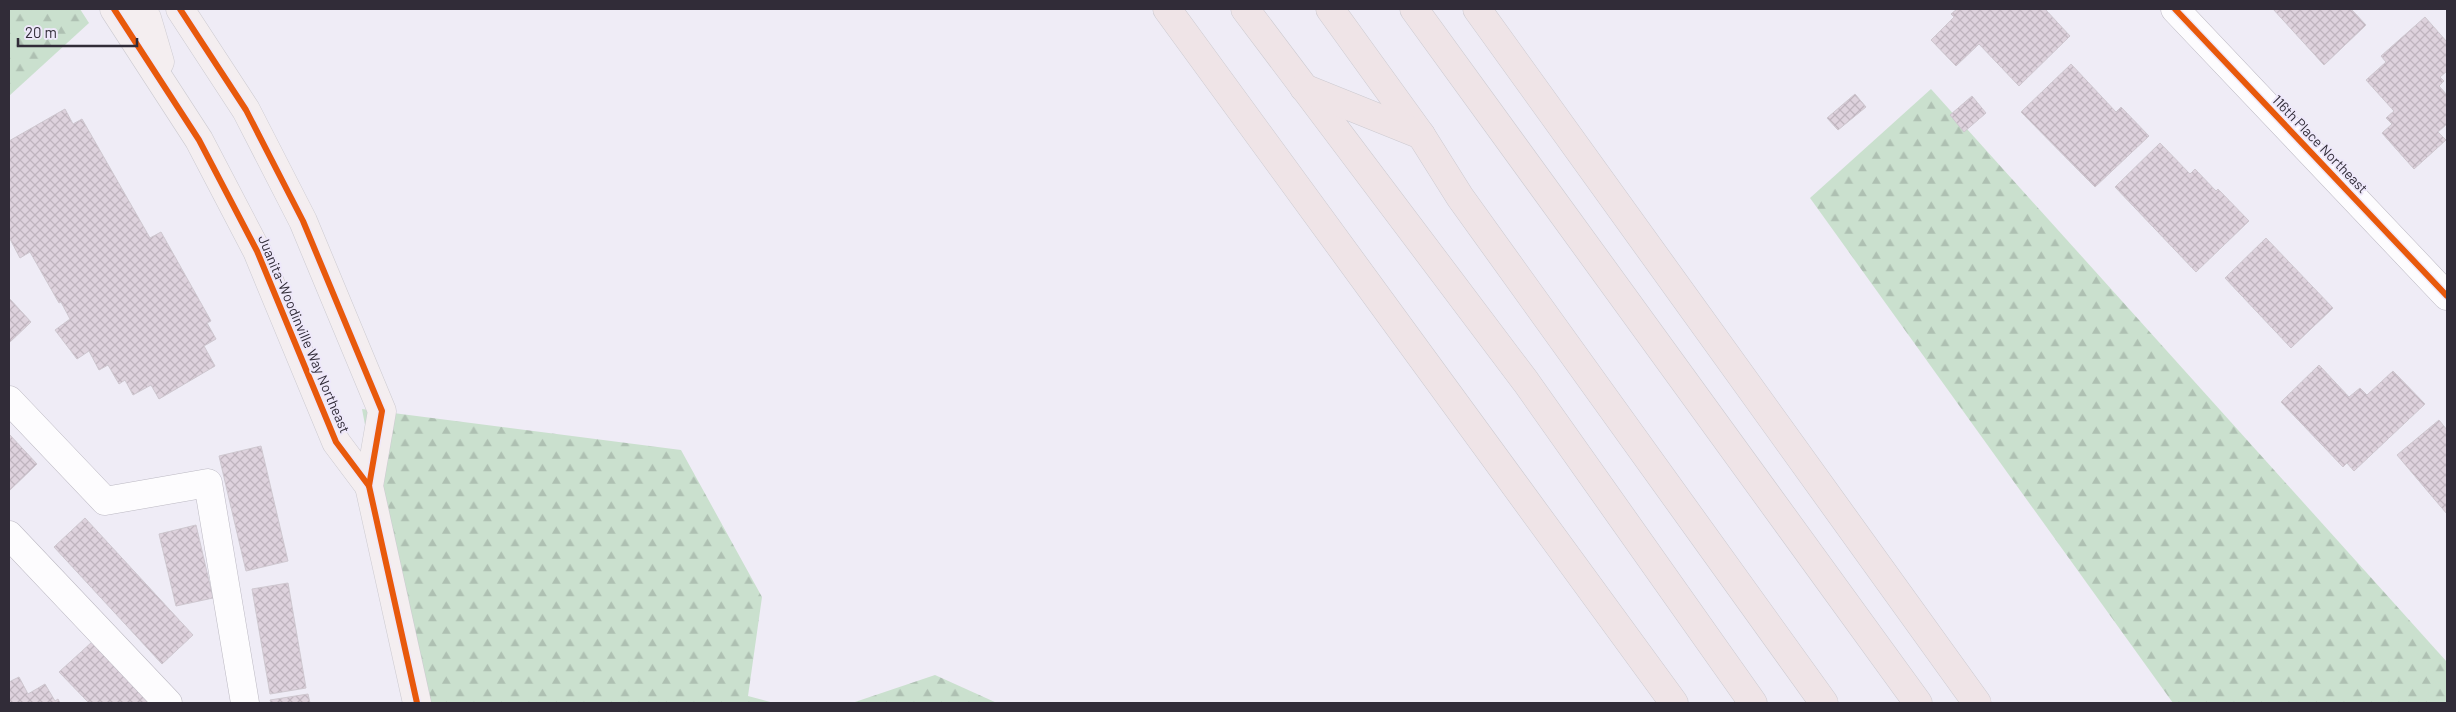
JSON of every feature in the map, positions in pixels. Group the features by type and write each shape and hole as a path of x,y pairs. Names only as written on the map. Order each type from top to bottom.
{"highway":[{"path":"1167,9 1674,703"},
{"path":"1245,9 1526,382 1753,703"},
{"path":"1330,9 1421,135 1460,197 1824,703"},
{"path":"1414,9 1918,703"},
{"path":"1477,9 1977,703"},
{"path":"1304,88 1421,135"}],"main road":[{"name":"Juanita-Woodinville Way Northeast","path":"114,9 199,140 257,251 336,442 369,486"},
{"path":"141,9 147,18 169,92"},
{"name":"Juanita-Woodinville Way Northeast","path":"180,9 246,110 303,220 382,411 369,486 417,703"}],"street":[{"name":"116th Place Northeast","path":"2175,9 2447,296"},
{"path":"9,400 105,501 208,483 245,703"},
{"path":"9,535 168,703"}],"green space":[{"path":"9,9 80,9 89,23 9,96"},
{"path":"1931,89 2447,662 2447,703 2173,703 1810,198"},
{"path":"362,409 681,450 762,597 748,696 774,703 418,703"},
{"path":"935,675 997,703 852,703"}],"building":[{"path":"1957,9 2045,9 2070,36 2019,86 1979,44 1956,66 1931,40 1954,17 1951,14"},
{"path":"2273,9 2351,9 2366,25 2324,65"},
{"path":"2425,17 2447,42 2447,71 2440,77 2444,81 2439,86 2447,95 2447,124 2438,132 2446,140 2414,169 2382,133 2392,124 2386,118 2394,111 2366,80 2386,62 2381,56"},
{"path":"2071,64 2116,112 2121,107 2149,136 2095,187 2021,112"},
{"path":"1855,94 1866,107 1838,130 1827,118"},
{"path":"1972,96 1986,113 1964,132 1950,115"},
{"path":"65,109 73,124 82,119 150,238 161,232 211,321 207,323 216,339 204,346 215,366 159,399 151,385 133,395 125,380 119,384 108,365 99,370 89,351 77,359 55,330 70,319 61,302 59,303 30,252 20,258 9,240 9,141"},
{"path":"2160,143 2190,174 2195,169 2216,191 2218,189 2249,221 2196,272 2115,187"},
{"path":"2266,238 2333,308 2291,348 2225,278"},
{"path":"9,298 31,322 9,343"},
{"path":"2319,365 2349,397 2360,388 2367,395 2393,371 2425,404 2354,471 2347,463 2343,467 2281,402"},
{"path":"2439,420 2447,430 2447,514 2397,455"},
{"path":"9,434 37,464 9,491"},
{"path":"261,446 288,561 246,571 219,456"},
{"path":"85,518 193,635 162,664 54,547"},
{"path":"196,525 213,598 176,606 159,534"},
{"path":"288,583 306,688 270,694 252,589"},
{"path":"92,642 149,703 89,703 59,672"},
{"path":"19,677 28,694 45,684 55,701 58,699 60,703 9,703 9,682"},
{"path":"308,694 310,703 271,703 270,700"}],"cycle path":[{"path":"114,9 199,140 257,251 336,442 369,486"},
{"path":"180,9 246,110 303,221 382,411 369,486 417,703"},
{"path":"2175,9 2447,296"}]}
